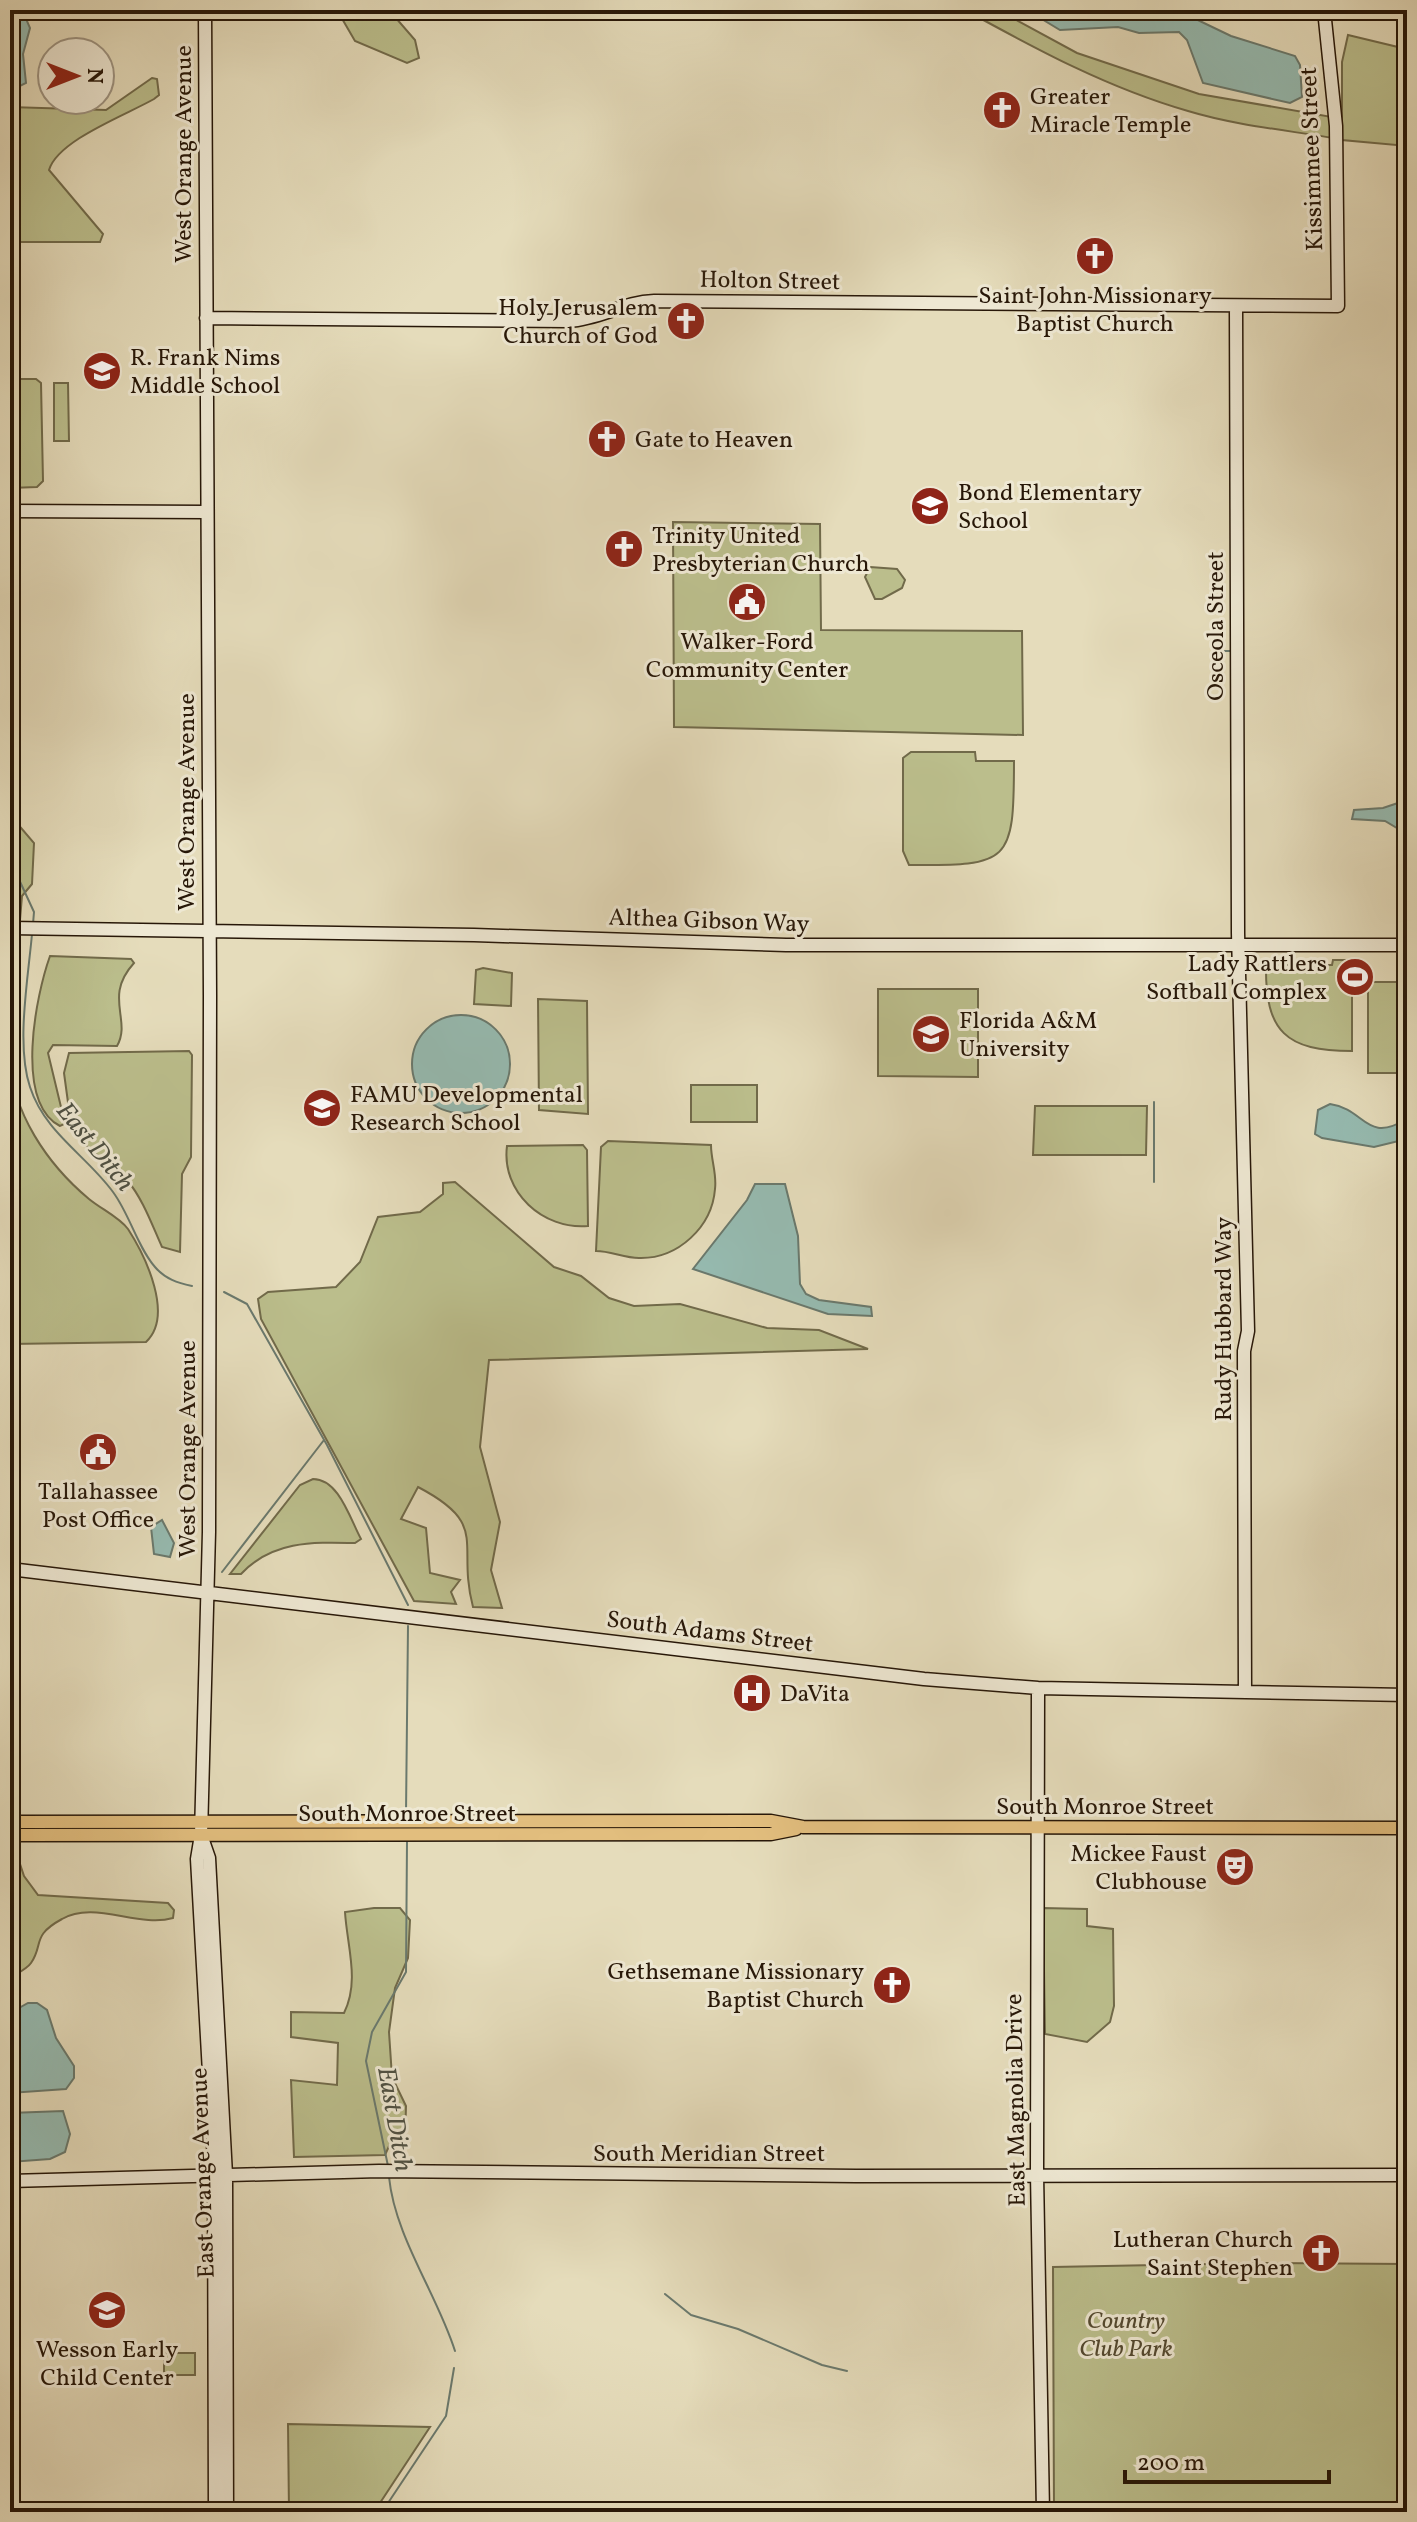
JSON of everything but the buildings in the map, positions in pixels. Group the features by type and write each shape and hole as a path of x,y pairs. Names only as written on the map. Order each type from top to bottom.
{"main road":[{"name":"South Monroe Street","path":"10,1835 328,1835 771,1821 803,1827 1407,1828"},
{"name":"South Monroe Street","path":"10,1822 339,1822 478,1828"},
{"path":"328,1835 339,1822"}],"street":[{"name":"West Orange Avenue","path":"205,10 209,931 207,1593"},
{"name":"Kissimmee Street","path":"1324,10 1336,135 1338,306"},
{"name":"Holton Street","path":"206,318 569,321 602,317 634,303 654,301 1338,306"},
{"name":"Osceola Street","path":"1236,306 1240,946"},
{"path":"10,511 207,512"},
{"name":"Althea Gibson Way","path":"10,928 786,945 1407,945"},
{"name":"Rudy Hubbard Way","path":"1240,946 1248,1331 1244,1351 1245,1692"},
{"name":"South Adams Street","path":"10,1569 911,1678 1038,1688 1407,1695"},
{"name":"East Orange Avenue","path":"207,1593 201,1835 209,1858 227,2512"},
{"name":"East Magnolia Drive","path":"1038,1688 1037,2174 1043,2512"},
{"name":"South Meridian Street","path":"10,2181 379,2171 1407,2175"},
{"name":"East Orange Avenue","path":"215,2512 220,2176"}],"green space":[{"path":"337,10 389,10 415,40 419,58 407,63 355,41"},
{"path":"965,10 998,10 1077,53 1199,94 1332,117 1333,138 1223,120 1158,102 1074,67"},
{"path":"1407,20 1407,146 1342,140 1342,62 1348,35 1398,47"},
{"path":"152,78 157,79 159,95 65,148 49,170 103,234 100,242 10,242 10,107 36,108 36,116 116,116 116,103"},
{"path":"10,379 36,379 41,383 43,481 37,487 10,488"},
{"path":"54,383 68,383 69,441 54,441"},
{"name":"Walker-Ford Community Center","path":"673,522 820,524 821,630 1022,631 1023,735 674,727"},
{"path":"870,567 897,569 905,580 902,588 882,599 875,599 865,577"},
{"path":"911,752 975,752 976,761 1014,761 1012,820 1007,839 999,852 968,864 909,865 903,851 903,758"},
{"path":"10,815 34,843 32,884 22,896 20,920 10,919"},
{"path":"50,956 131,959 134,963 120,987 122,1027 117,1046 53,1045 48,1053 61,1107 70,1117 64,1073 69,1053 189,1051 192,1055 191,1157 182,1174 180,1252 162,1247 133,1187 87,1147 74,1131 71,1121 60,1126 46,1113 37,1095 32,1047 39,996"},
{"path":"1333,960 1350,960 1357,967 1357,984 1352,984 1352,1051 1311,1047 1296,1041 1275,1022 1270,1007 1266,965 1332,965"},
{"path":"483,968 512,973 511,1006 474,1004 476,970"},
{"path":"1368,982 1403,982 1403,1073 1368,1073"},
{"path":"878,989 978,989 978,1077 878,1076"},
{"path":"538,999 587,1001 588,1114 539,1110"},
{"path":"10,1058 17,1098 34,1136 74,1185 128,1229 142,1255 154,1286 158,1317 154,1331 146,1342 10,1344"},
{"path":"691,1085 757,1085 757,1122 691,1122"},
{"path":"1035,1106 1147,1106 1146,1155 1033,1155"},
{"path":"608,1141 711,1145 715,1183 712,1203 700,1228 679,1247 653,1257 639,1258 596,1251 601,1147"},
{"path":"583,1145 587,1150 588,1226 571,1226 541,1215 518,1193 507,1163 507,1146"},
{"path":"455,1182 554,1267 581,1276 609,1298 634,1306 680,1304 767,1328 819,1330 868,1349 489,1360 480,1447 500,1522 491,1570 502,1608 473,1607 463,1525 441,1500 418,1487 401,1519 426,1528 430,1573 460,1580 451,1592 456,1604 414,1601 261,1319 258,1299 268,1292 336,1287 360,1262 378,1217 420,1212 443,1194 443,1183"},
{"path":"313,1479 322,1481 337,1493 361,1539 355,1543 308,1544 279,1549 253,1563 241,1574 230,1574 300,1485"},
{"path":"10,1850 16,1852 24,1876 38,1895 168,1903 174,1910 173,1918 145,1920 102,1913 75,1914 46,1930 31,1963 10,1978"},
{"path":"400,1908 410,1920 408,1958 395,1988 389,2032 392,2077 406,2106 405,2141 390,2144 385,2155 294,2157 291,2080 337,2085 338,2043 291,2037 291,2012 344,2013 352,1976 345,1912"},
{"path":"1043,1908 1087,1909 1087,1926 1113,1929 1114,2006 1110,2022 1087,2042 1045,2034"},
{"name":"Country Club Park","path":"1407,2264 1407,2512 1054,2512 1053,2267"},
{"path":"164,2353 195,2353 195,2375 164,2375"},
{"path":"288,2424 430,2427 374,2512 289,2512"}],"water":[{"path":"10,10 24,14 30,28 23,54 26,83 10,91"},
{"path":"1027,10 1177,10 1231,36 1295,56 1300,65 1302,97 1290,103 1203,83 1187,40 1179,32 1139,33 1118,27 1060,30"},
{"path":"1407,800 1407,834 1385,821 1352,819 1354,810 1383,808"},
{"path":"461,1015 480,1019 495,1030 506,1045 510,1064 506,1083 495,1098 480,1109 461,1113 442,1109 427,1098 416,1083 412,1064 416,1045 427,1030 442,1019"},
{"path":"1330,1104 1342,1107 1374,1127 1393,1126 1407,1119 1407,1139 1374,1147 1322,1138 1315,1134 1318,1110"},
{"path":"755,1184 785,1184 798,1236 800,1284 806,1294 819,1300 871,1307 872,1316 828,1314 693,1269 747,1200"},
{"path":"162,1520 174,1543 170,1557 154,1554 151,1527"},
{"path":"28,2003 37,2003 47,2010 56,2038 74,2066 74,2078 66,2089 10,2093 10,2013"},
{"path":"63,2111 70,2134 65,2152 50,2159 10,2162 10,2113"}],"waterway":[{"path":"1218,651 1230,651"},
{"name":"East Ditch","path":"10,860 34,912 33,924"},
{"name":"East Ditch","path":"32,934 23,1032 26,1070 37,1103 56,1131 113,1192 155,1267 172,1280 192,1286"},
{"path":"1154,1102 1154,1182"},
{"name":"East Ditch","path":"224,1292 247,1304 327,1445 408,1605"},
{"path":"222,1572 324,1440"},
{"name":"East Ditch","path":"406,1813 408,1626"},
{"name":"East Ditch","path":"388,2166 366,2061 372,2032 406,1972 407,1842"},
{"name":"East Ditch","path":"389,2177 399,2221 455,2351"},
{"path":"665,2294 691,2315 738,2329 822,2365 847,2371"},
{"name":"East Ditch","path":"382,2512 446,2416 454,2368"}],"place":[{"name":"Greater Miracle Temple","path":"1002,110"},
{"name":"Saint John Missionary Baptist Church","path":"1095,256"},
{"name":"Holy Jerusalem Church of God","path":"686,321"},
{"name":"R. Frank Nims Middle School","path":"102,371"},
{"name":"Gate to Heaven","path":"607,439"},
{"name":"Bond Elementary School","path":"930,506"},
{"name":"Trinity United Presbyterian Church","path":"624,549"},
{"name":"Walker-Ford Community Center","path":"747,602"},
{"name":"Lady Rattlers Softball Complex","path":"1355,977"},
{"name":"Florida A&M University","path":"931,1034"},
{"name":"FAMU Developmental Research School","path":"322,1108"},
{"name":"Tallahassee Post Office","path":"98,1452"},
{"name":"DaVita","path":"752,1693"},
{"name":"Mickee Faust Clubhouse","path":"1235,1867"},
{"name":"Gethsemane Missionary Baptist Church","path":"892,1985"},
{"name":"Lutheran Church Saint Stephen","path":"1321,2253"},
{"name":"Wesson Early Child Center","path":"107,2310"}]}
